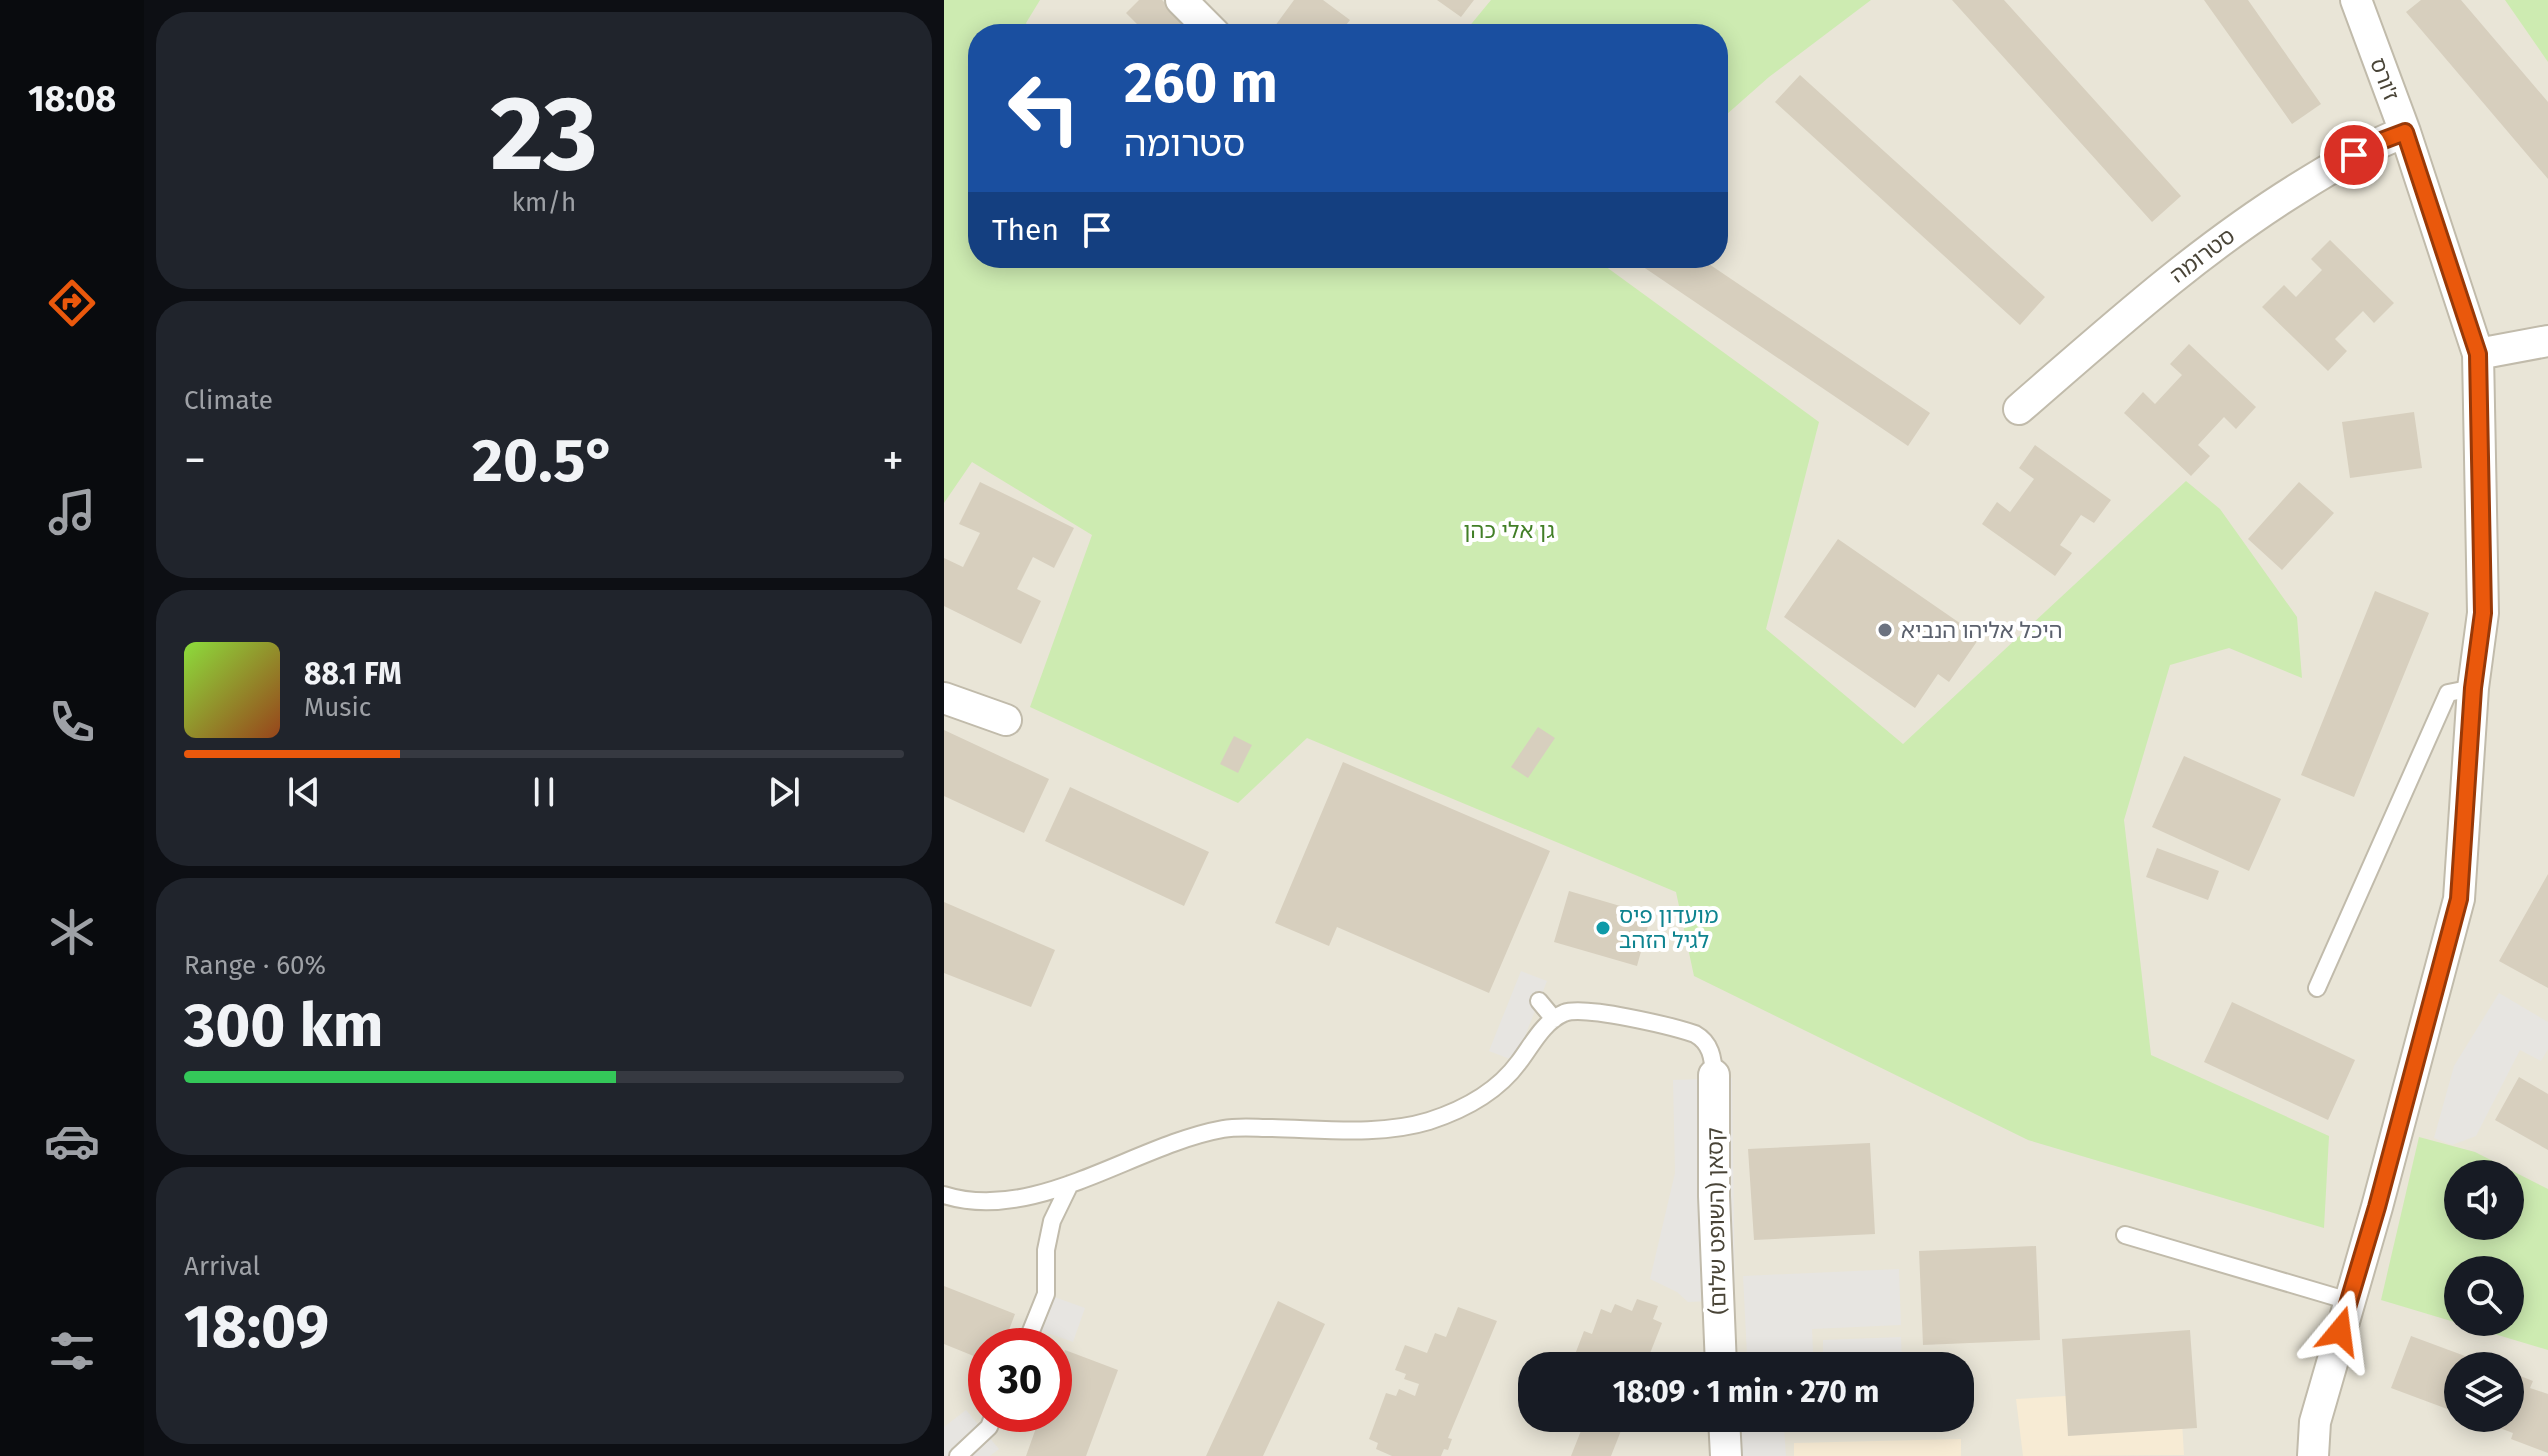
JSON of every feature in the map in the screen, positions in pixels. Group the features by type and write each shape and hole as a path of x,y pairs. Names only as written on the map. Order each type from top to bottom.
{"street":[{"path":"1181,0 1205,24"},
{"name":"ז'ורס","path":"2313,1456 2315,1422 2377,1207 2459,899 2473,688 2483,613 2478,354 2405,132 2356,0"},
{"name":"סטרומה","path":"2019,409 2215,243 2328,170 2373,144 2405,132"},
{"path":"2478,354 2548,341"},
{"path":"944,698 1006,720"},
{"name":"קסאן (השופט שלום)","path":"1714,1075 1714,1196 1720,1352"},
{"name":"ז'ורס","path":"2291,1456 2315,1422"},
{"path":"1725,1432 1726,1456"}],"lane":[{"path":"2317,988 2448,693 2473,688"},
{"path":"1539,1001 1554,1019"},
{"path":"944,1195 976,1200 1046,1193 1151,1149 1224,1129 1382,1129 1429,1121 1469,1105 1497,1085 1554,1019 1575,1010 1695,1034 1704,1039 1709,1048 1714,1075"},
{"path":"1032,1328 1046,1294 1046,1250 1052,1221 1070,1184"},
{"path":"2125,1235 2349,1301"},
{"path":"958,1456 984,1432"}],"shaded area":[{"path":"944,0 2548,0 2548,1456 944,1456"},
{"path":"1521,971 1547,981 1515,1061 1489,1051"},
{"path":"2499,993 2548,1022 2548,1049 2541,1061 2520,1050 2476,1136 2452,1145 2434,1138 2454,1066"},
{"path":"1732,1078 1735,1300 1688,1302 1677,1292 1650,1279 1675,1173 1673,1080"},
{"path":"1899,1269 1901,1325 1812,1329 1813,1352 1747,1352 1743,1276"},
{"path":"1046,1294 1085,1308 1073,1342 1072,1328 1034,1328"},
{"path":"1901,1337 1902,1352 1823,1352 1823,1340"},
{"path":"2180,1389 2184,1455 2023,1456 2016,1399"},
{"path":"966,1410 968,1432 985,1432 999,1449 990,1456 944,1456 944,1427"},
{"path":"1725,1432 1784,1432 1786,1456 1726,1456"},
{"path":"1961,1439 1961,1456 1794,1456 1794,1443"}],"green space":[{"name":"גן אלי כהן","path":"944,0 1040,0 1027,24 968,24 968,268 1608,268 1819,422 1766,629 1903,744 2186,481 2220,509 2297,617 2302,678 2229,648 2170,665 2124,820 2151,1055 2329,1136 2324,1228 2028,1140 1694,976 1676,892 1307,738 1238,803 1030,707 1092,535 972,462 944,503"},
{"path":"1491,0 1871,0 1769,77 1728,113 1728,24 1471,24"},
{"path":"2505,0 2548,0 2548,62"},
{"path":"2419,1137 2475,1152 2491,1160 2444,1160 2444,1240 2524,1240 2524,1177 2548,1189 2548,1350 2501,1336 2524,1336 2524,1256 2444,1256 2444,1319 2381,1300"}],"building":[{"path":"1139,0 1162,0 1186,24 1137,24 1126,13"},
{"path":"1294,0 1323,0 1350,20 1347,24 1276,24"},
{"path":"1437,0 1474,0 1461,17"},
{"path":"1952,0 2004,0 2181,196 2152,222"},
{"path":"2204,0 2248,0 2321,104 2292,124"},
{"path":"2421,0 2461,0 2548,102 2548,179 2406,12"},
{"path":"1800,75 2045,297 2020,325 1775,102"},
{"path":"2330,240 2394,303 2374,323 2363,311 2335,339 2347,351 2328,371 2262,307 2284,285 2296,297 2322,270 2311,259"},
{"path":"1645,268 1715,268 1930,413 1908,446"},
{"path":"2189,344 2256,407 2236,429 2224,417 2198,445 2210,456 2191,476 2124,413 2143,392 2155,404 2182,375 2170,364"},
{"path":"2414,412 2422,468 2350,478 2342,422"},
{"path":"2035,445 2111,500 2094,523 2081,515 2060,545 2072,553 2055,576 1982,524 1997,502 2010,512 2034,479 2019,468"},
{"path":"980,482 1074,528 1054,568 1033,557 1017,589 1041,601 1021,644 944,606 944,558 963,567 980,533 959,524"},
{"path":"2299,482 2334,513 2282,570 2248,539"},
{"name":"היכל אליהו הנביא","path":"1838,539 1980,637 1949,682 1938,674 1915,708 1784,617"},
{"path":"2375,591 2429,613 2354,797 2301,775"},
{"path":"1538,727 1555,738 1528,778 1511,767"},
{"path":"944,730 1049,779 1024,833 944,796"},
{"path":"1234,736 1252,745 1238,773 1220,764"},
{"path":"2184,756 2281,799 2249,871 2152,827"},
{"path":"1343,762 1550,851 1489,993 1337,927 1329,946 1275,923"},
{"path":"1070,787 1209,852 1184,906 1045,841"},
{"path":"2157,848 2219,871 2208,900 2146,877"},
{"path":"2548,874 2548,988 2499,961"},
{"name":"מועדון פיס לגיל הזהב","path":"1569,891 1651,915 1637,966 1554,942"},
{"path":"944,902 1055,950 1031,1007 944,973"},
{"path":"2232,1002 2355,1060 2328,1120 2204,1062"},
{"path":"2519,1077 2548,1094 2548,1150 2495,1120"},
{"path":"1870,1143 1875,1234 1754,1240 1748,1149"},
{"path":"2036,1246 2040,1340 1923,1345 1919,1251"},
{"path":"944,1286 1015,1314 1010,1328 968,1328 968,1354 944,1344"},
{"path":"1637,1299 1658,1306 1653,1319 1662,1323 1651,1352 1576,1352 1584,1331 1592,1334 1601,1309 1611,1313 1615,1304 1632,1311"},
{"path":"1278,1301 1325,1324 1263,1456 1206,1456"},
{"path":"1458,1307 1497,1321 1448,1438 1452,1439 1448,1450 1444,1449 1441,1456 1392,1456 1376,1449 1378,1443 1369,1439 1386,1393 1396,1396 1399,1389 1415,1396 1419,1384 1404,1379 1406,1374 1395,1370 1405,1345 1427,1353 1435,1333 1446,1337"},
{"path":"2190,1330 2197,1428 2068,1436 2062,1339"},
{"path":"2411,1336 2454,1352 2444,1352 2444,1408 2391,1388"},
{"path":"1072,1353 1118,1370 1086,1456 1026,1456 1035,1432 1072,1432"},
{"path":"2524,1377 2533,1381 2530,1388 2548,1394 2548,1453 2511,1439 2513,1433 2510,1432 2524,1432"},
{"path":"1580,1432 1620,1432 1611,1456 1571,1456"}],"place":[{"name":"היכל אליהו הנביא","path":"1885,630"},
{"name":"מועדון פיס לגיל הזהב","path":"1603,928"}],"route":[{"path":"2340,1331 2377,1207 2459,899 2473,688 2483,613 2478,354 2405,132 2354,155"}]}
